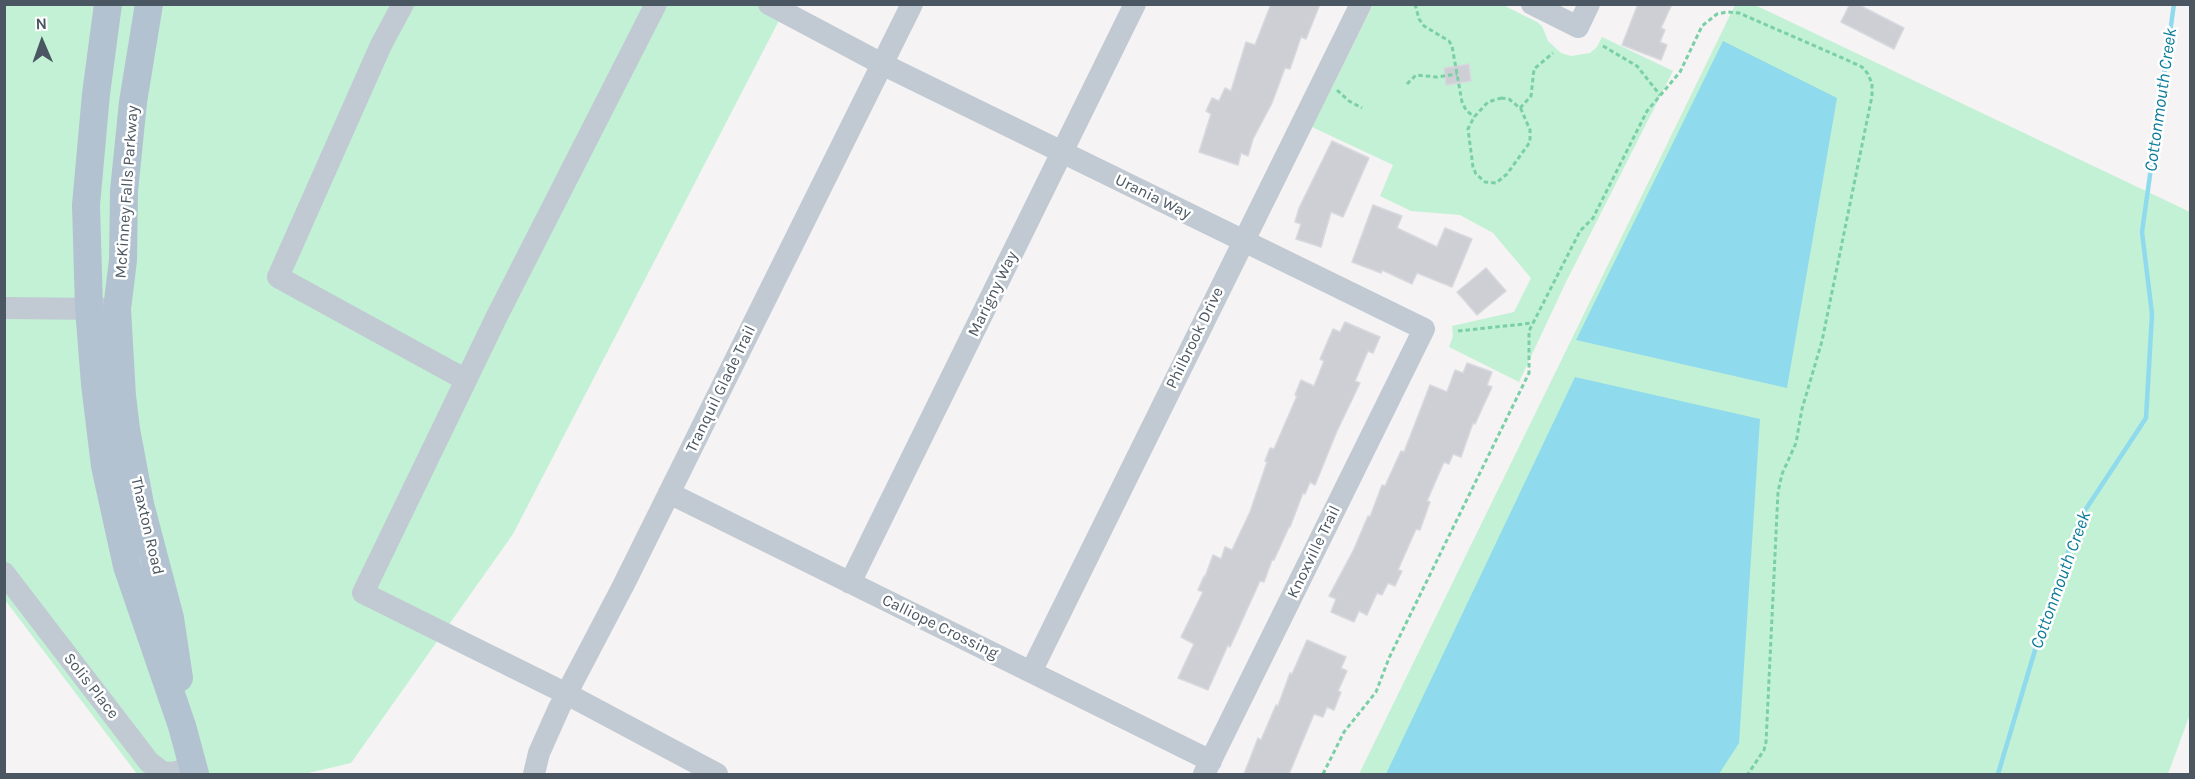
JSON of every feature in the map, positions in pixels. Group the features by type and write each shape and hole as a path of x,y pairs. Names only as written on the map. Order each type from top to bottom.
{"main road":[{"name":"McKinney Falls Parkway","path":"89,308 87,205 96,94 108,4"},
{"name":"McKinney Falls Parkway","path":"117,309 123,260 124,191 132,113 149,4"},
{"name":"Thaxton Road","path":"89,308 94,384 105,466 127,566 182,726 194,771"},
{"name":"Thaxton Road","path":"117,309 126,429 140,504 170,618 194,771"}],"street":[{"path":"402,4 381,45 278,277 466,380"},
{"path":"657,4 466,380 363,593 567,694 717,774"},
{"name":"Urania Way","path":"769,4 882,64 1424,329"},
{"name":"Tranquil Glade Trail","path":"534,774 539,753 567,694 912,4"},
{"name":"Marigny Way","path":"850,583 1136,4"},
{"name":"Philbrook Drive","path":"1031,672 1361,4"},
{"path":"1532,4 1578,27 1589,4"},
{"path":"4,308 117,309"},
{"name":"Knoxville Trail","path":"1207,768 1424,329"},
{"name":"Calliope Crossing","path":"669,493 1031,672 1207,768"},
{"name":"Solis Place","path":"4,573 150,762 162,772 194,771"}],"path":[{"path":"1415,4 1419,19 1424,26 1449,41 1452,46 1462,102 1466,110 1474,117"},
{"path":"1323,774 1344,732 1376,692 1389,658 1529,373 1529,331 1580,231 1593,218 1647,111 1680,72 1702,26 1717,14 1727,12 1738,14 1854,64 1869,74 1872,84 1872,96 1822,341 1802,409 1796,443 1782,474 1778,492 1766,742 1764,750 1748,774"},
{"path":"1603,46 1637,66 1660,96"},
{"path":"1520,108 1531,96 1536,66 1545,62 1553,53"},
{"path":"1407,84 1416,75 1437,77 1457,74"},
{"path":"1336,90 1362,108"},
{"path":"1494,99 1509,99 1520,108 1530,130 1530,141 1507,174 1496,183 1480,179 1473,167 1467,135 1474,117 1488,102 1494,99"},
{"path":"1458,331 1533,323"}],"green space":[{"path":"5,5 787,5 513,534 351,763 304,774 137,774 5,600"},
{"path":"1373,5 1503,5 1542,26 1548,41 1561,53 1571,56 1590,53 1597,47 1602,37 1673,71 1566,282 1519,382 1449,347 1453,336 1452,326 1514,312 1531,278 1493,233 1460,215 1411,211 1380,196 1393,165 1312,127"},
{"path":"1735,5 1755,5 2190,212 2190,714 2168,774 1359,774"}],"water":[{"path":"1723,41 1837,98 1787,388 1576,340"},
{"path":"1575,377 1760,419 1739,743 1719,774 1386,774"}],"building":[{"path":"1271,4 1320,4 1306,39 1301,37 1290,69 1285,68 1272,103 1253,139 1248,156 1241,153 1238,165 1199,152 1211,114 1206,111 1212,98 1219,101 1225,88 1231,91 1246,42 1255,45"},
{"path":"1638,4 1672,4 1661,28 1665,30 1660,42 1667,45 1661,60 1622,45"},
{"path":"1850,4 1857,4 1904,28 1894,49 1841,22"},
{"path":"1469,64 1471,81 1446,85 1444,68"},
{"path":"1332,141 1369,158 1343,217 1331,212 1321,247 1296,239 1301,224 1295,222 1299,208"},
{"path":"1373,205 1402,216 1397,228 1437,247 1445,228 1472,239 1452,287 1417,273 1412,284 1382,270 1381,273 1352,262"},
{"path":"1486,268 1506,291 1477,315 1457,292"},
{"path":"1345,322 1380,337 1373,353 1368,351 1355,381 1360,383 1315,485 1310,482 1305,494 1303,493 1264,582 1260,581 1208,690 1178,678 1194,644 1181,637 1203,592 1198,590 1213,555 1221,559 1225,547 1232,550 1250,512 1270,448 1274,449 1297,396 1295,395 1301,380 1314,386 1324,361 1320,359 1333,329 1340,332"},
{"path":"1467,363 1492,372 1487,385 1492,387 1475,424 1473,423 1461,457 1453,454 1449,464 1444,462 1427,501 1430,502 1420,530 1416,529 1398,570 1402,571 1395,586 1388,583 1382,595 1377,593 1367,615 1359,611 1354,622 1331,612 1336,599 1329,596 1354,549 1368,516 1370,517 1382,485 1385,486 1401,451 1404,452 1430,385 1447,392 1455,370 1463,373"},
{"path":"1307,640 1346,657 1341,668 1347,671 1338,691 1341,692 1334,710 1327,707 1323,717 1314,714 1289,774 1244,774 1258,738 1261,740"}],"waterway":[{"name":"Cottonmouth Creek","path":"1998,774 2044,620 2080,518 2146,418 2152,314 2142,232 2174,4"}]}
